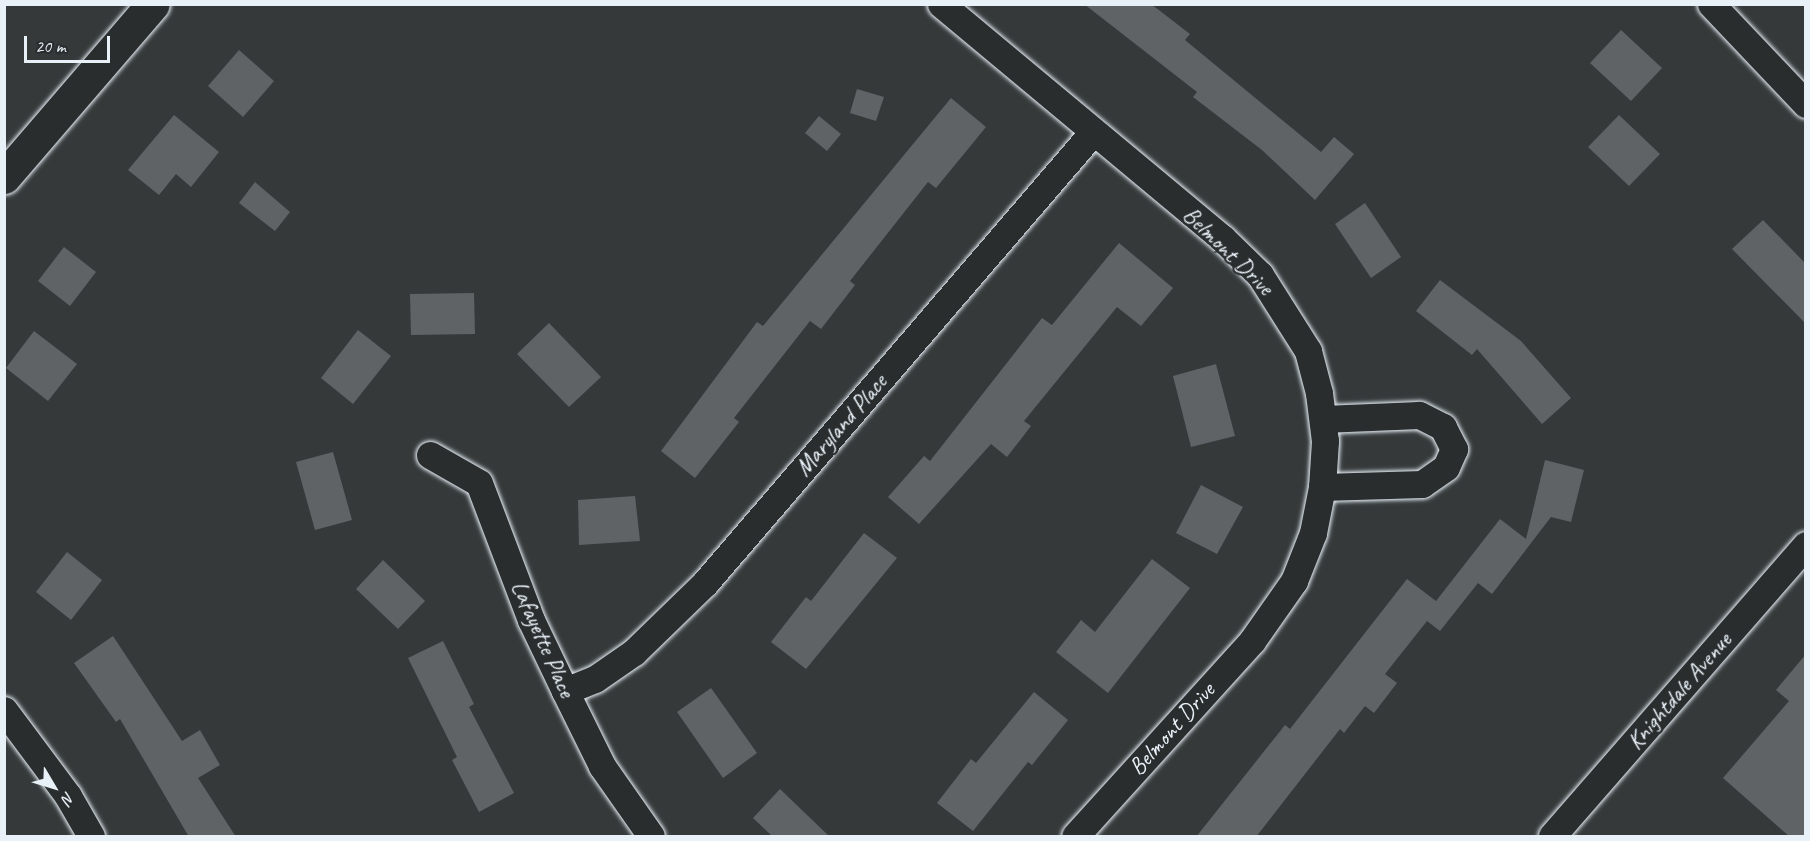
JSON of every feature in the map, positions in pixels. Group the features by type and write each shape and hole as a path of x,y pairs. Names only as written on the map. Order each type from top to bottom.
{"main road":[{"path":"4,177 153,4"}],"street":[{"name":"Belmont Drive","path":"941,4 1222,238 1260,275 1308,351 1323,419 1322,487 1313,533 1294,581 1252,640 1075,837"},
{"path":"1711,4 1806,104"},
{"name":"Maryland Place","path":"565,692 595,679 634,652 705,583 1093,132"},
{"path":"1322,487 1422,484 1446,467 1454,449 1443,427 1419,415 1323,419"},
{"name":"Lafayette Place","path":"430,455 479,483 531,620 565,692 602,766 651,837"},
{"name":"Knightdale Avenue","path":"1552,837 1806,545"},
{"path":"4,710 68,796 91,837"}],"building":[{"path":"1084,4 1151,4 1190,34 1185,40 1321,152 1334,137 1354,154 1315,200 1262,150 1193,97 1197,92"},
{"path":"1621,30 1662,68 1631,101 1590,63"},
{"path":"239,50 274,81 243,117 208,86"},
{"path":"857,89 884,97 876,121 850,113"},
{"path":"951,98 986,127 936,188 928,182 850,281 855,285 821,329 810,321 734,418 739,422 695,478 661,451 757,322 763,326"},
{"path":"174,115 219,152 191,187 176,174 159,195 128,170"},
{"path":"1619,115 1660,154 1629,186 1588,147"},
{"path":"819,116 841,134 827,151 805,133"},
{"path":"255,182 290,212 275,231 239,203"},
{"path":"1365,203 1401,257 1371,278 1335,224"},
{"path":"1763,220 1806,264 1806,324 1732,249"},
{"path":"1119,243 1173,288 1141,326 1117,307 1024,421 1031,426 1007,457 991,444 919,524 888,497 924,456 930,461 1042,318 1052,325"},
{"path":"64,247 96,272 70,306 38,281"},
{"path":"1440,280 1521,341 1571,398 1542,424 1477,349 1472,355 1416,311"},
{"path":"474,293 475,334 411,335 410,294"},
{"path":"549,323 601,377 569,407 517,354"},
{"path":"358,330 391,356 353,404 321,378"},
{"path":"34,331 77,364 48,401 6,368"},
{"path":"1216,364 1235,436 1191,447 1173,376"},
{"path":"333,452 352,520 315,530 296,462"},
{"path":"1545,460 1584,470 1571,522 1551,517 1492,594 1478,583 1440,631 1427,621 1385,674 1397,683 1374,713 1365,706 1344,733 1340,729 1256,837 1196,837 1285,725 1290,729 1407,579 1436,601 1500,519 1526,539"},
{"path":"1201,485 1243,507 1217,554 1176,533"},
{"path":"635,496 640,541 579,545 578,500"},
{"path":"864,533 897,558 806,669 771,642 806,597 811,601"},
{"path":"67,552 102,580 71,620 36,592"},
{"path":"1152,559 1190,588 1108,693 1056,652 1081,620 1095,632"},
{"path":"383,560 425,601 398,629 356,589"},
{"path":"113,636 182,741 200,730 220,765 198,778 236,837 189,837 120,719 116,722 74,663"},
{"path":"443,641 474,704 469,707 514,793 479,812 452,760 457,757 408,658"},
{"path":"1806,654 1806,837 1790,837 1723,778 1789,701 1776,690"},
{"path":"711,688 757,753 723,778 677,712"},
{"path":"1034,692 1068,720 1032,765 1028,762 973,831 937,803 971,759 976,763"},
{"path":"780,789 830,837 773,837 753,818"}]}
